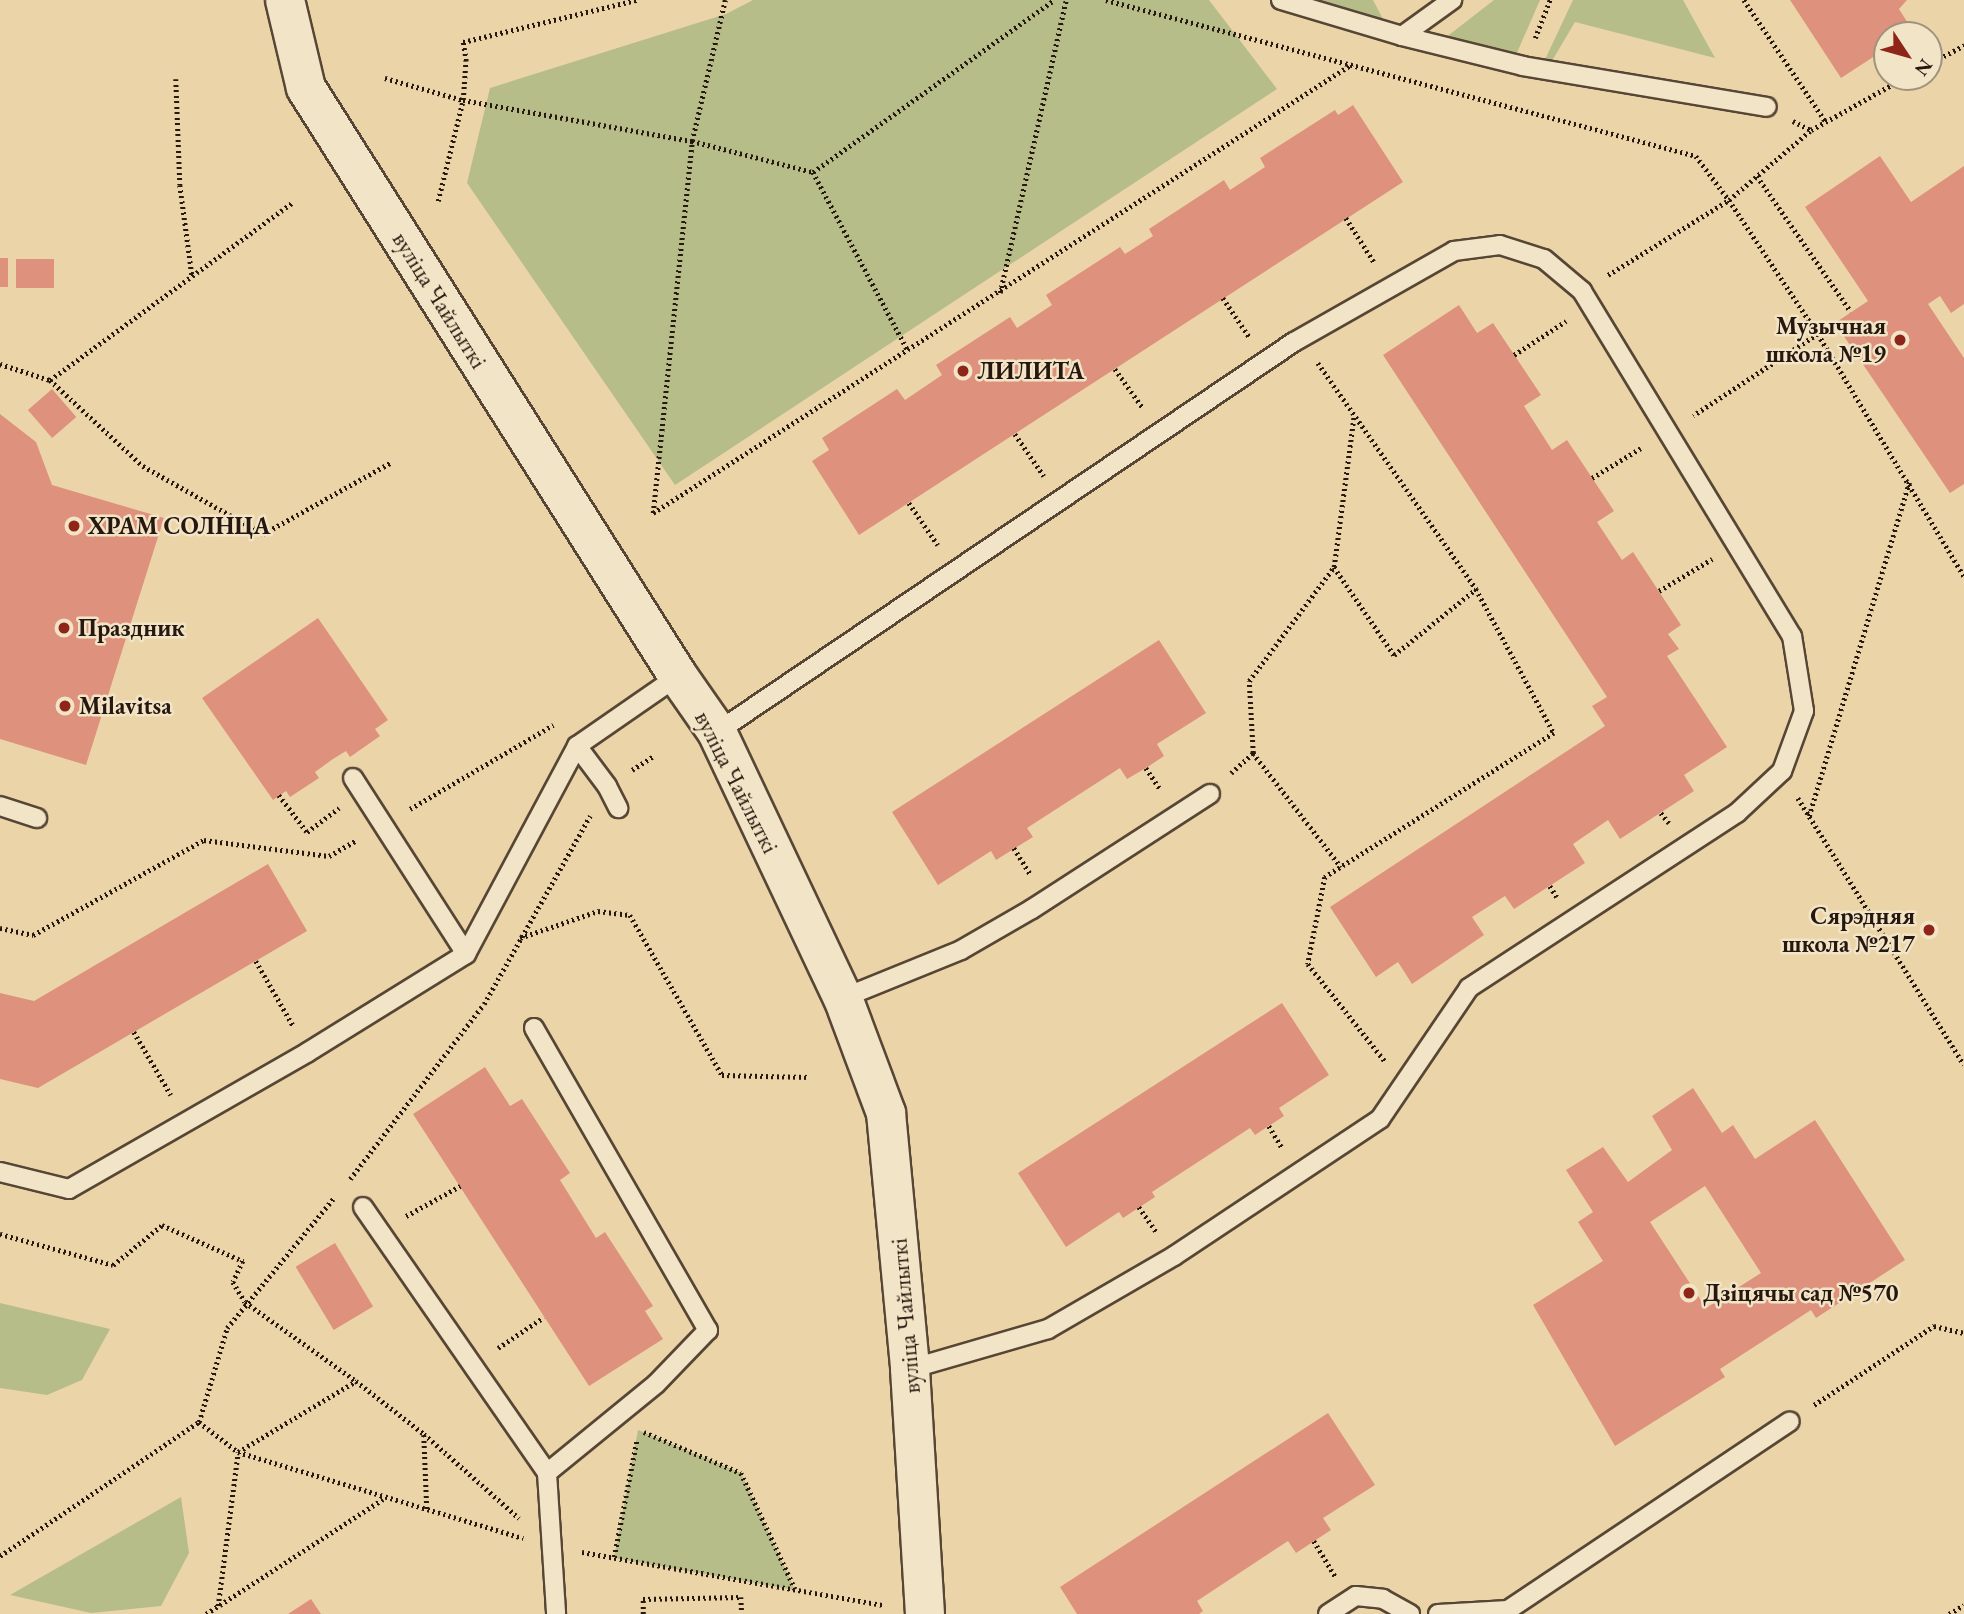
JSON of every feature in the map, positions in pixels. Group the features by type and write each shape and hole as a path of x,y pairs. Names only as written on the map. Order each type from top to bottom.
{"street":[{"name":"вуліца Чайлыткі","path":"285,0 306,88 678,676 717,732 843,998 886,1113 911,1369 925,1614"}],"lane":[{"path":"1281,0 1402,36 1523,66 1766,107"},
{"path":"1402,36 1452,0"},
{"path":"717,732 1265,361 1454,251 1500,245 1544,259 1587,298 1670,430 1792,636 1804,711 1782,771 1737,814 1469,988 1380,1119 1174,1256 1048,1329 911,1369"},
{"path":"0,1172 69,1189 308,1052 466,954 577,746 678,676"},
{"path":"577,746 607,786 618,808"},
{"path":"357,785 385,824 466,954"},
{"path":"843,998 961,950 1032,909 1210,794"},
{"path":"0,806 37,818"},
{"path":"534,1028 708,1330 656,1384 547,1473"},
{"path":"363,1207 470,1366 547,1473 556,1614"},
{"path":"1438,1614 1508,1610 1790,1421"},
{"path":"1328,1614 1356,1597 1383,1599 1410,1614"}],"path":[{"path":"438,201 463,100 466,61 463,42 637,0"},
{"path":"725,0 692,141 653,513 1352,65"},
{"path":"813,172 1054,0"},
{"path":"1000,293 1066,0"},
{"path":"1106,0 1696,156 1729,200 1818,334 1964,576"},
{"path":"1523,66 1550,0"},
{"path":"1744,0 1826,122"},
{"path":"1943,56 1964,45"},
{"path":"384,78 463,100 692,141 813,172 908,351"},
{"path":"176,79 180,185 192,275"},
{"path":"1514,355 1587,298 1729,200 1811,130 1881,91"},
{"path":"1757,176 1851,312"},
{"path":"50,380 292,202"},
{"path":"1346,218 1390,288"},
{"path":"1223,299 1265,361"},
{"path":"1592,478 1818,334"},
{"path":"1301,339 1476,589 1554,733 1325,877 1308,964 1404,1085"},
{"path":"0,364 50,380 143,466 263,534 392,462"},
{"path":"1115,369 1161,432"},
{"path":"1341,867 1253,752 1249,681 1334,567 1354,414"},
{"path":"1015,434 1060,500"},
{"path":"1809,816 1909,482"},
{"path":"908,503 956,571"},
{"path":"1659,591 1737,544"},
{"path":"1334,567 1394,654 1476,589"},
{"path":"0,928 33,935 204,840 330,856 559,720"},
{"path":"1210,794 1253,752"},
{"path":"344,1186 484,1004 607,786 654,755"},
{"path":"1782,771 1964,1065"},
{"path":"279,795 307,832 357,785"},
{"path":"519,939 598,911 630,915 722,1075 810,1077"},
{"path":"256,961 308,1052"},
{"path":"134,1032 186,1120"},
{"path":"381,1230 460,1186"},
{"path":"0,1556 199,1422 227,1328 335,1197"},
{"path":"0,1234 113,1265 162,1225 243,1261 233,1282 246,1303 356,1381 424,1434 552,1547"},
{"path":"470,1366 544,1317"},
{"path":"1790,1421 1934,1326 1964,1333"},
{"path":"238,1452 356,1381"},
{"path":"199,1422 238,1452 383,1499 552,1547 883,1605"},
{"path":"614,1558 638,1430 741,1473 795,1590"},
{"path":"424,1434 427,1511"},
{"path":"218,1606 238,1452"},
{"path":"206,1614 383,1499"},
{"path":"1314,1541 1350,1601"},
{"path":"643,1614 643,1599 741,1597 742,1614"},
{"path":"1949,1614 1964,1605"}],"green space":[{"path":"753,0 1209,0 1277,89 675,485 467,183 490,88 726,14"},
{"path":"1318,0 1373,0 1383,19 1321,3"},
{"path":"1494,0 1540,0 1516,55 1440,42"},
{"path":"1573,0 1683,0 1715,58 1575,22 1549,66 1542,66"},
{"path":"0,1303 110,1329 82,1380 47,1395 0,1388"},
{"path":"638,1430 741,1473 795,1590 614,1558"},
{"path":"181,1497 189,1553 161,1606 91,1613 10,1595"}],"building":[{"path":"1790,0 1907,0 1899,9 1907,21 1873,21 1873,57 1841,78"},
{"path":"1353,105 1403,182 859,535 812,461 829,450 822,438 897,389 905,400 942,375 936,365 1010,317 1017,328 1052,305 1046,295 1120,247 1125,254 1153,236 1149,229 1224,180 1230,190 1265,167 1260,158 1335,110 1338,115"},
{"name":"Музычная школа №19","path":"1880,156 1911,202 1964,166 1964,304 1951,313 1940,296 1928,304 1964,358 1964,484 1950,493 1835,323 1868,301 1805,207"},
{"path":"0,258 8,258 8,287 0,287"},
{"path":"16,259 54,259 54,288 16,288"},
{"path":"1459,305 1477,333 1493,323 1541,395 1524,406 1552,450 1567,440 1614,511 1597,522 1622,560 1633,552 1681,625 1668,634 1679,649 1667,656 1727,747 1684,775 1694,791 1620,839 1608,820 1573,844 1585,863 1514,909 1505,896 1472,917 1484,935 1412,984 1398,962 1376,977 1330,907 1605,726 1592,706 1607,697 1383,355"},
{"path":"52,389 76,417 52,438 28,410"},
{"name":"Праздник","path":"0,414 36,442 52,485 164,518 86,765 0,739"},
{"path":"318,618 388,720 375,729 380,736 350,757 346,751 315,772 319,778 290,797 286,791 273,800 202,698"},
{"path":"1159,640 1206,713 1157,744 1164,756 1146,768 1127,779 1120,768 1027,828 1033,837 996,860 991,851 938,885 892,812"},
{"path":"268,864 307,931 38,1088 0,1079 0,993 34,1001"},
{"path":"1282,1003 1329,1075 1279,1108 1284,1116 1255,1135 1250,1128 1152,1192 1155,1197 1123,1218 1119,1212 1066,1247 1018,1173"},
{"path":"485,1067 510,1106 522,1099 570,1173 560,1180 596,1238 605,1232 653,1306 645,1311 663,1339 589,1386 413,1114"},
{"path":"1693,1088 1722,1133 1733,1125 1755,1159 1815,1120 1905,1260 1816,1318 1811,1310 1720,1369 1725,1377 1615,1446 1533,1305 1603,1261 1578,1222 1593,1212 1566,1170 1603,1147 1628,1182 1672,1150 1652,1116","holes":["1705,1186 1761,1273 1706,1308 1650,1222"]},
{"path":"335,1243 373,1306 334,1330 296,1267"},
{"path":"1328,1413 1375,1485 1323,1518 1331,1530 1296,1553 1288,1541 1197,1601 1203,1611 1199,1614 1077,1614 1060,1587"},
{"path":"311,1599 321,1614 288,1614"}],"place":[{"name":"Музычная школа №19","path":"1900,340"},
{"name":"ЛИЛИТА","path":"963,371"},
{"name":"ХРАМ СОЛНЦА","path":"74,526"},
{"name":"Праздник","path":"64,628"},
{"name":"Milavitsa","path":"65,706"},
{"name":"Сярэдняя школа №217","path":"1929,930"},
{"name":"Дзіцячы сад №570","path":"1689,1293"}]}
